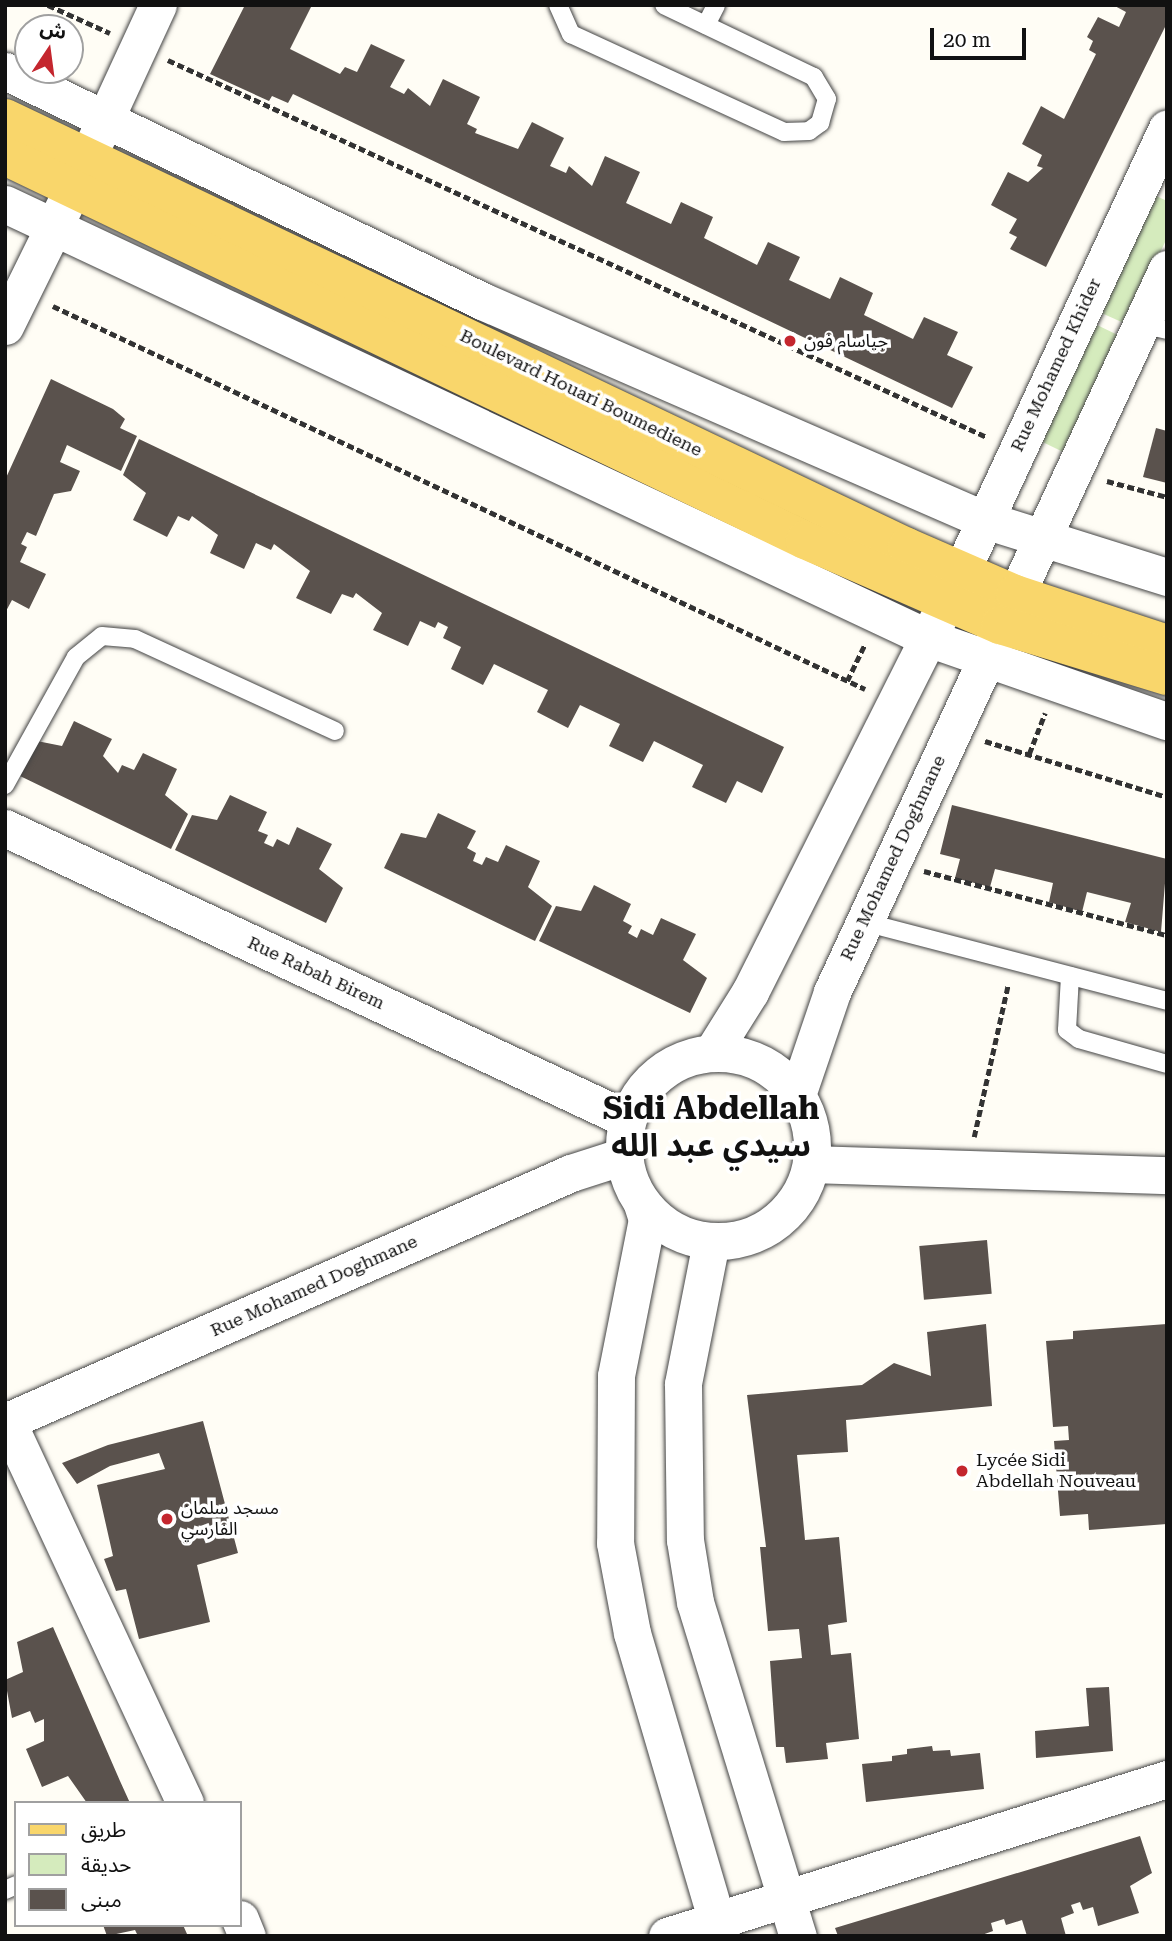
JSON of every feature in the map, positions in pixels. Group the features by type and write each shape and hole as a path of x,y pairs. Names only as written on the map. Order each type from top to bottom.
{"main road":[{"name":"Boulevard Houari Boumediene","path":"5,118 80,172 805,540 953,587 1167,676"},
{"name":"Boulevard Houari Boumediene","path":"5,156 80,172"},
{"name":"Boulevard Houari Boumediene","path":"1007,609 1167,644"}],"street":[{"path":"5,326 158,5"},
{"path":"5,71 482,301 985,520 1040,540 1167,577"},
{"name":"Rue Mohamed Khider","path":"953,587 1167,128"},
{"path":"5,204 928,638 984,661 1167,721"},
{"path":"1007,609 1071,472 1154,327 1167,269"},
{"path":"713,1051 750,992 953,587"},
{"name":"Rue Mohamed Doghmane","path":"797,1095 811,1042 1007,609"},
{"name":"Rue Rabah Birem","path":"5,828 627,1119"},
{"path":"642,1204 676,1231 711,1242 740,1239 779,1220 794,1204 812,1164 810,1120 797,1095 765,1065 713,1051 672,1064 653,1078 627,1119 624,1156 642,1204 648,1219 615,1376 615,1543 632,1633 719,1928"},
{"name":"Rue Mohamed Doghmane","path":"6,1422 571,1173 624,1156"},
{"path":"812,1164 1167,1175"},
{"path":"711,1242 683,1384 685,1540 695,1602 799,1936"},
{"path":"6,1422 184,1801"},
{"path":"667,1936 719,1928 786,1897 1167,1779"}],"lane":[{"path":"558,5 571,34 784,132 797,134 820,123 827,99 814,77 664,5"},
{"path":"706,25 716,5"},
{"path":"5,785 76,657 102,636 135,639 335,731"},
{"path":"864,922 1167,1002"},
{"path":"1070,976 1067,1030 1079,1039 1167,1064"}],"path":[{"path":"48,5 1016,451"},
{"path":"22,291 896,704"},
{"path":"1071,472 1167,497"},
{"path":"1029,754 1055,684"},
{"path":"951,731 1167,797"},
{"path":"891,863 1167,935"},
{"path":"968,1169 1014,961"}],"green space":[{"path":"1152,194 1167,201 1167,238 1126,324 1097,311"},
{"path":"1093,323 1122,337 1065,453 1036,439"}],"building":[{"path":"245,5 312,5 290,49 340,74 345,67 357,72 371,44 405,60 390,87 404,94 408,88 430,106 443,79 480,97 467,124 477,129 475,133 518,149 532,122 564,138 550,166 566,173 569,166 592,186 605,156 640,172 626,203 671,224 681,202 713,217 704,238 757,265 768,242 800,257 789,280 830,299 840,277 873,293 864,315 913,339 924,317 958,332 947,355 973,367 952,408 293,94 288,103 272,96 269,101 210,74"},
{"path":"1113,5 1167,5 1167,23 1046,267 1010,249 1017,237 1009,233 1017,219 991,205 1008,172 1028,182 1043,168 1037,166 1042,155 1022,144 1041,106 1064,119 1096,54 1089,50 1093,41 1087,37 1098,17 1119,27 1126,12"},
{"path":"51,379 113,409 125,419 120,428 137,436 121,471 67,445 60,462 80,471 71,491 54,494 36,536 27,532 21,544 27,547 20,562 46,574 29,609 12,600 5,613 5,480"},
{"path":"1156,428 1167,431 1167,483 1143,477"},
{"path":"139,439 784,747 762,793 737,781 726,803 692,787 703,765 654,741 643,762 609,746 620,724 580,705 568,728 537,712 548,690 494,664 483,685 451,669 461,647 443,638 448,627 438,622 435,628 420,621 408,646 373,630 382,613 356,593 353,598 342,594 331,614 296,598 310,571 274,544 271,550 256,543 244,569 210,553 218,535 192,516 189,521 178,516 167,537 133,520 146,493 123,475"},
{"path":"74,721 112,739 103,756 118,773 122,765 134,770 143,753 177,769 165,795 188,814 171,849 20,776 37,741 62,746"},
{"path":"230,795 267,812 258,831 268,835 264,843 273,847 277,839 289,845 297,827 332,844 319,869 343,888 326,923 175,850 192,815 217,820"},
{"path":"952,805 1167,859 1161,932 1125,922 1131,903 1087,892 1082,912 1049,902 1053,883 995,869 990,887 955,878 960,859 940,854"},
{"path":"438,813 476,831 467,848 476,853 473,861 482,865 486,857 498,862 506,845 540,861 528,887 552,906 535,941 384,868 401,833 426,838"},
{"path":"594,885 631,904 623,921 632,926 628,933 637,938 641,929 653,935 661,918 696,934 683,960 707,978 690,1013 539,941 556,906 581,911"},
{"path":"987,1240 992,1294 924,1300 919,1246"},
{"path":"986,1324 992,1406 846,1420 848,1452 797,1455 805,1540 839,1537 847,1622 828,1625 831,1655 851,1653 859,1739 826,1743 828,1759 786,1763 784,1747 776,1747 770,1661 802,1658 799,1629 768,1631 760,1547 766,1547 747,1395 862,1385 894,1363 931,1376 927,1332"},
{"path":"1167,1324 1167,1524 1089,1530 1088,1514 1060,1516 1054,1441 1069,1440 1068,1426 1053,1427 1046,1341 1073,1339 1073,1331"},
{"name":"مسجد سلمان الفارسي","path":"203,1421 238,1553 197,1565 210,1622 139,1639 126,1589 116,1591 104,1559 113,1556 97,1485 165,1469 159,1453 110,1466 77,1484 62,1463 108,1445"},
{"path":"53,1627 129,1801 86,1801 68,1776 42,1787 26,1749 44,1741 44,1719 35,1723 30,1711 12,1718 5,1680 23,1672 17,1642"},
{"path":"1109,1687 1113,1751 1036,1758 1035,1731 1089,1726 1086,1688"},
{"path":"932,1746 933,1751 950,1750 951,1756 980,1753 984,1789 866,1802 862,1764 892,1761 892,1756 907,1754 907,1749"},
{"path":"1140,1836 1152,1873 1130,1886 1139,1913 1098,1926 1093,1907 1083,1910 1080,1902 1071,1905 1074,1913 1061,1918 1066,1936 1027,1936 1022,1920 1006,1925 1004,1919 991,1923 993,1931 979,1936 838,1936 835,1928"},
{"path":"104,1927 184,1927 187,1934 138,1936 135,1930 107,1936"}],"place":[{"name":"جياسام فون","path":"790,341"},
{"name":"Lycée Sidi Abdellah Nouveau","path":"962,1471"},
{"name":"مسجد سلمان الفارسي","path":"167,1519"}],"district":[{"name":"Sidi Abdellah سيدي عبد الله","path":"711,1128"}]}
